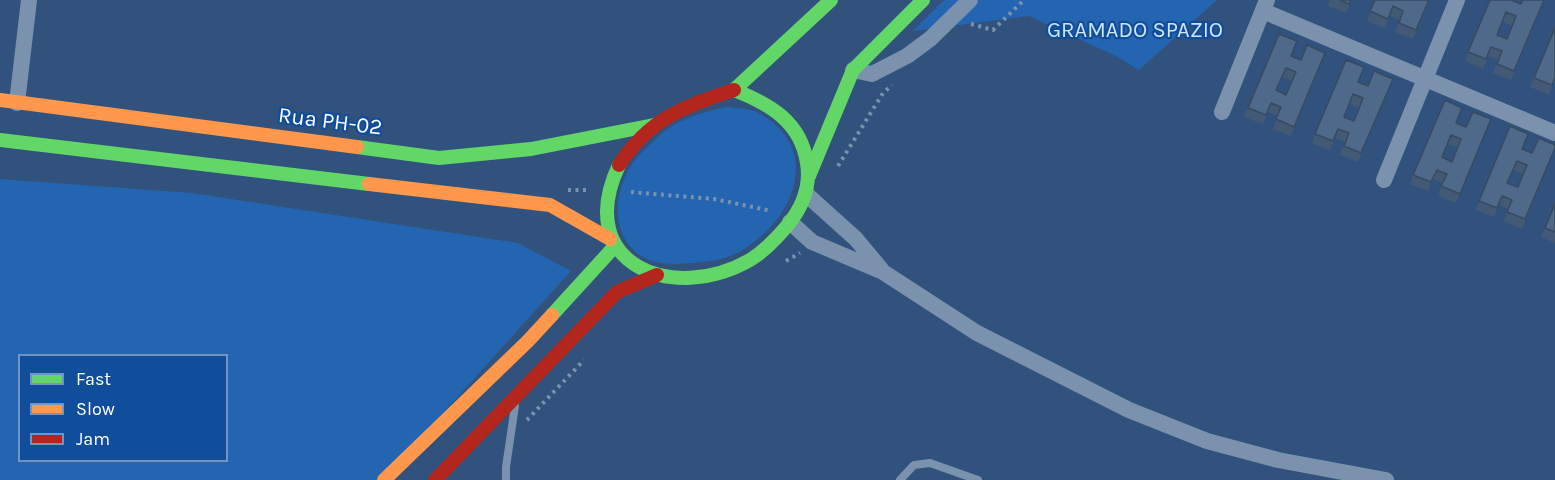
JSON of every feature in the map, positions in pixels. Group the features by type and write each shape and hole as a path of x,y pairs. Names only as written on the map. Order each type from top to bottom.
{"street":[{"path":"8,102 29,0"},
{"path":"657,275 639,268 623,256 612,242 605,221 605,201 624,154 654,125 690,103 734,90 831,0"},
{"path":"435,480 617,292 657,275 714,273 748,261 778,239 800,209 810,176 853,70 923,0"},
{"path":"853,70 872,74 906,56 930,39 970,0"},
{"path":"1384,180 1457,0"},
{"path":"1222,112 1265,6 1424,79 1555,133"},
{"path":"734,90 761,100 786,119 804,144 810,176"},
{"name":"Rua PH-02","path":"8,102 438,158 531,149 654,125"},
{"path":"0,140 550,205 612,242"},
{"path":"806,194 856,239 883,272"},
{"path":"790,222 812,242 883,272 977,333 1129,410 1208,441 1278,460 1386,480"},
{"path":"384,480 528,341 612,242"}],"lane":[{"path":"506,480 516,398"},
{"path":"900,480 914,465 930,463 978,480"}],"green space":[{"name":"GRAMADO SPAZIO","path":"944,0 1217,0 1139,70 1118,57 1029,16 913,31"},
{"path":"726,107 757,112 778,127 790,144 796,162 795,182 788,201 777,219 762,235 744,249 725,258 677,264 652,261 638,253 621,231 618,202 626,174 634,161 660,135 683,120"},
{"path":"0,179 192,193 518,243 571,271 383,480 0,480"}],"building":[{"path":"1375,0 1429,0 1416,30 1399,23 1403,11 1393,6 1388,19 1370,11"},
{"path":"1490,0 1511,0 1521,4 1523,0 1544,0 1514,71 1497,64 1502,51 1491,47 1486,59 1468,52","holes":["1506,12 1516,16 1507,39 1497,35"]},
{"path":"1555,28 1555,78 1552,85 1534,78"},
{"path":"1279,34 1297,41 1291,56 1301,60 1307,45 1325,53 1294,127 1276,119 1281,107 1271,103 1266,115 1248,108","holes":["1286,68 1296,72 1286,95 1276,90"]},
{"path":"1346,60 1364,67 1358,82 1368,86 1374,71 1393,79 1361,153 1344,146 1349,133 1338,129 1333,141 1315,134","holes":["1353,94 1363,98 1354,121 1344,117"]},
{"path":"1445,100 1462,108 1456,123 1466,127 1473,112 1491,119 1460,194 1441,186 1447,174 1437,170 1431,182 1413,175","holes":["1451,135 1461,139 1452,162 1442,157"]},
{"path":"1510,126 1528,134 1522,149 1532,153 1539,138 1555,145 1525,219 1507,212 1512,200 1502,196 1497,208 1479,201","holes":["1517,161 1527,165 1518,187 1507,183"]},
{"path":"1555,204 1555,232 1545,228"}],"traffic: fast":[{"path":"734,90 831,0"},
{"path":"809,176 853,70 923,0"},
{"path":"619,165 608,200 609,228 619,251 638,266 662,276 690,278 720,273 750,260 779,236 797,212 804,197 808,172 804,149 798,136 782,116 760,102 734,90"},
{"path":"357,147 439,158 531,149 654,125"},
{"path":"0,140 369,184"},
{"path":"552,315 615,246"}],"traffic: slow":[{"path":"0,100 357,147"},
{"path":"369,184 550,205 610,239"},
{"path":"384,480 552,315"}],"traffic: jam":[{"path":"619,165 655,125 699,102 734,90"},
{"path":"435,480 617,292 657,275"}]}
